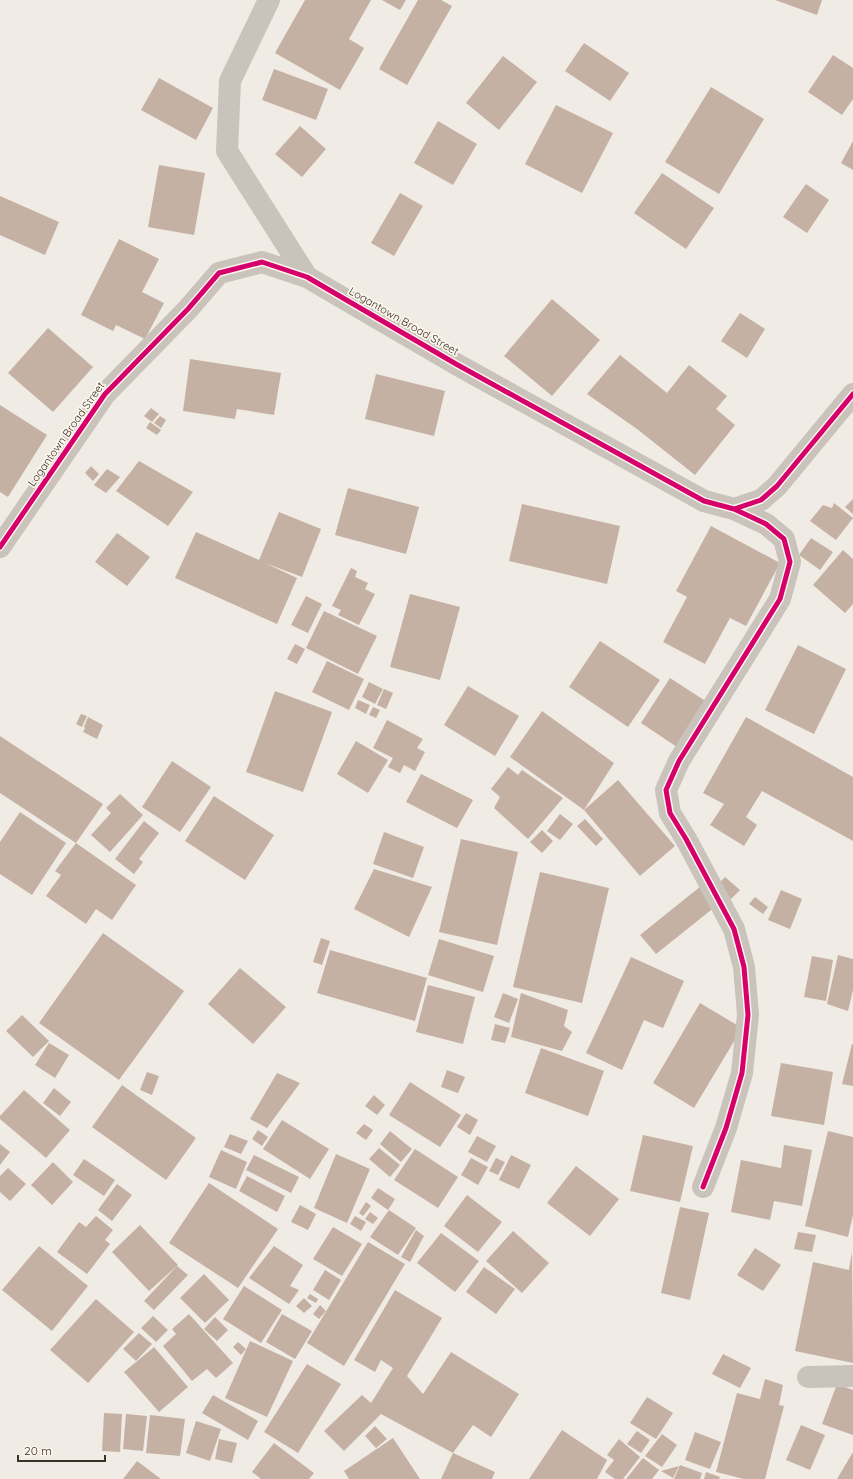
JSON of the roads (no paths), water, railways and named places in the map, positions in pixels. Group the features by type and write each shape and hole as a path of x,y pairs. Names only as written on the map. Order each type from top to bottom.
{"street":[{"path":"269,0 230,81 227,151 307,277"},
{"name":"Logantown Broad Street","path":"0,547 104,394 188,309 219,273 262,262 307,277 456,364 704,501 734,509 766,524 784,538 790,562 780,599 679,761 666,790 670,813 686,839 734,929 744,967 748,1015 742,1073 726,1128 703,1187"},
{"path":"734,509 761,500 777,486 853,394"},
{"path":"808,1377 853,1376"}]}
